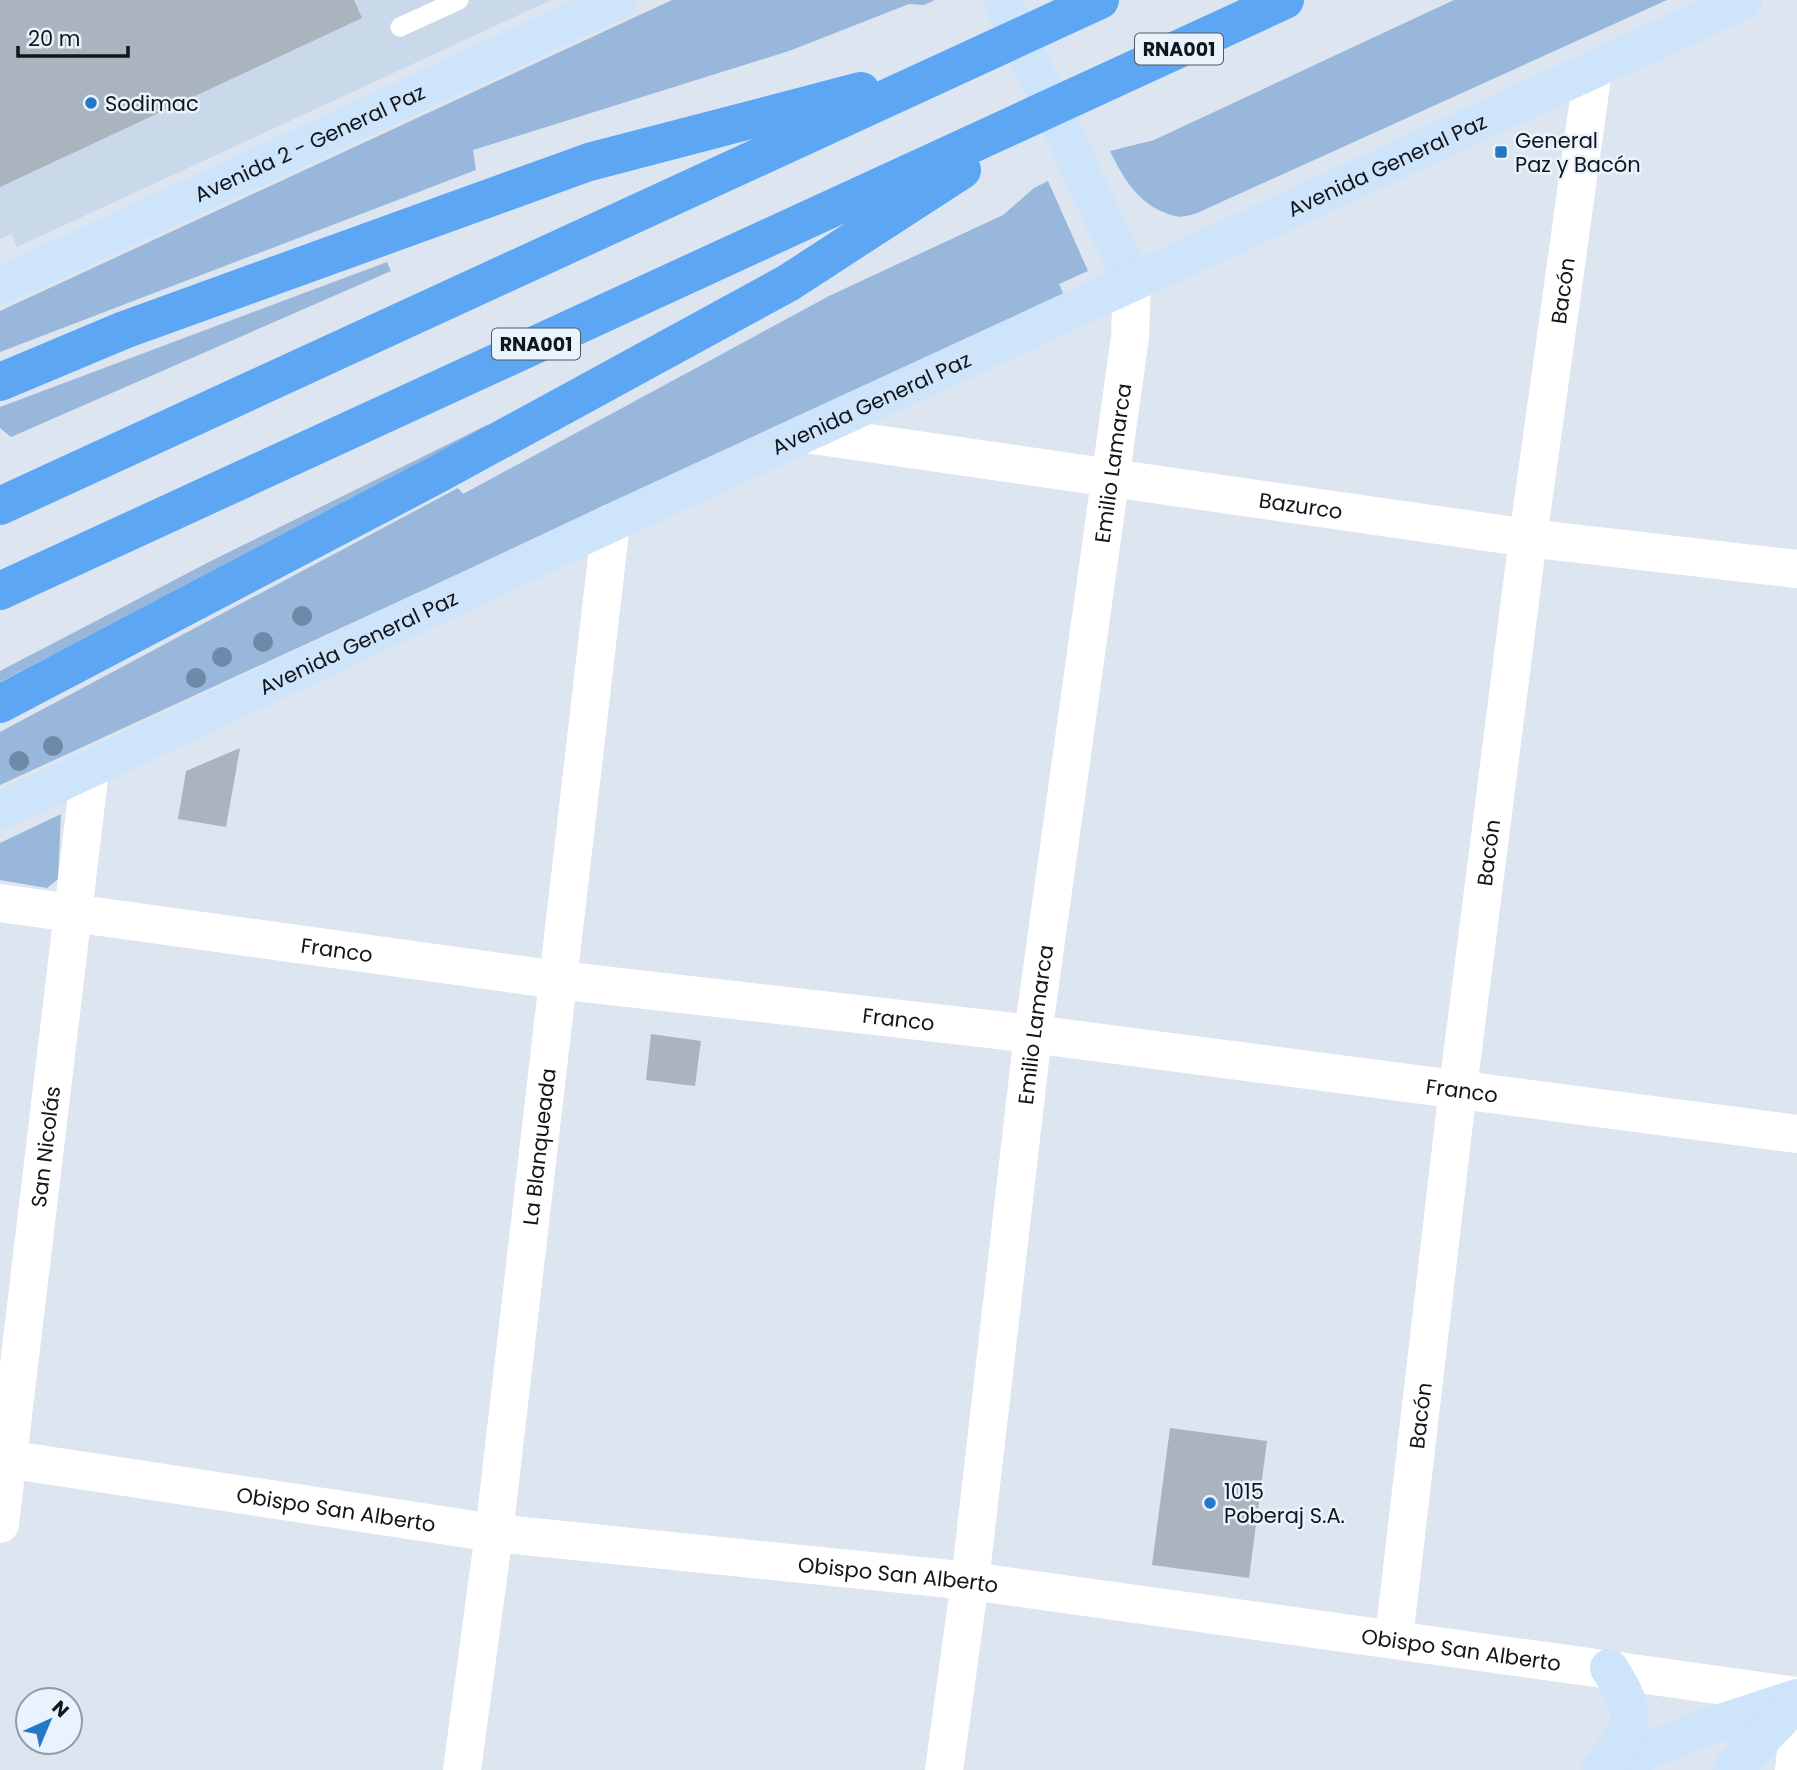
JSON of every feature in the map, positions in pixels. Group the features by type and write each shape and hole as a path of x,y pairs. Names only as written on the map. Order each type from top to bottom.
{"highway":[{"path":"0,506 1100,0"},
{"name":"RNA001","path":"0,591 1285,0"},
{"path":"0,382 124,330 589,162 957,66"},
{"path":"0,704 426,480 788,283 1073,97"}],"street":[{"name":"Avenida 2 - General Paz","path":"0,286 618,0"},
{"path":"1002,0 1132,281"},
{"name":"Avenida General Paz","path":"0,811 90,771 611,523 1744,0"},
{"name":"Bacón","path":"1394,1639 1458,1088 1528,538 1593,70"},
{"name":"Emilio Lamarca","path":"944,1770 970,1581 1034,1034 1130,337 1132,281"},
{"name":"Bazurco","path":"806,434 1528,538 1797,569"},
{"name":"La Blanqueada","path":"462,1770 494,1532 611,523"},
{"name":"San Nicolás","path":"0,1524 4,1459 90,771"},
{"name":"Franco","path":"0,903 558,981 1034,1034 1797,1134"},
{"name":"Obispo San Alberto","path":"4,1459 494,1532 970,1581 1609,1668 1797,1699"},
{"path":"1601,1770 1627,1734 1630,1714 1626,1695 1609,1668"},
{"path":"1601,1770 1699,1730 1797,1699"},
{"path":"1732,1770 1797,1699"},
{"path":"1794,1770 1797,1743"}],"lane":[{"path":"400,27 459,0"}],"shaded area":[{"path":"0,0 551,0 17,247 12,234 0,239"},
{"path":"672,0 935,0 924,5 909,4 789,51 473,150 476,170 0,352 0,311"},
{"path":"1454,0 1667,0 1197,213 1178,217 1152,207 1128,182 1110,151 1154,140"},
{"path":"1048,181 1088,271 1059,284 1064,295 0,785 0,732 458,488 463,494 829,296 1003,215 1034,188"},
{"path":"387,262 391,271 11,437 0,428 0,407"},
{"path":"487,425 489,430 0,682 0,671 209,562"},
{"path":"61,814 58,879 47,888 0,880 0,843"}],"building":[{"name":"Sodimac","path":"0,0 354,0 362,18 0,187"},
{"path":"240,748 226,827 178,819 186,771"},
{"path":"651,1034 701,1041 695,1086 646,1080"},
{"name":"1015 Poberaj S.A.","path":"1170,1428 1267,1441 1249,1578 1152,1565"}],"place":[{"name":"Sodimac","path":"91,103"},
{"name":"General Paz y Bacón","path":"1501,152"},
{"name":"1015 Poberaj S.A.","path":"1210,1503"}]}
